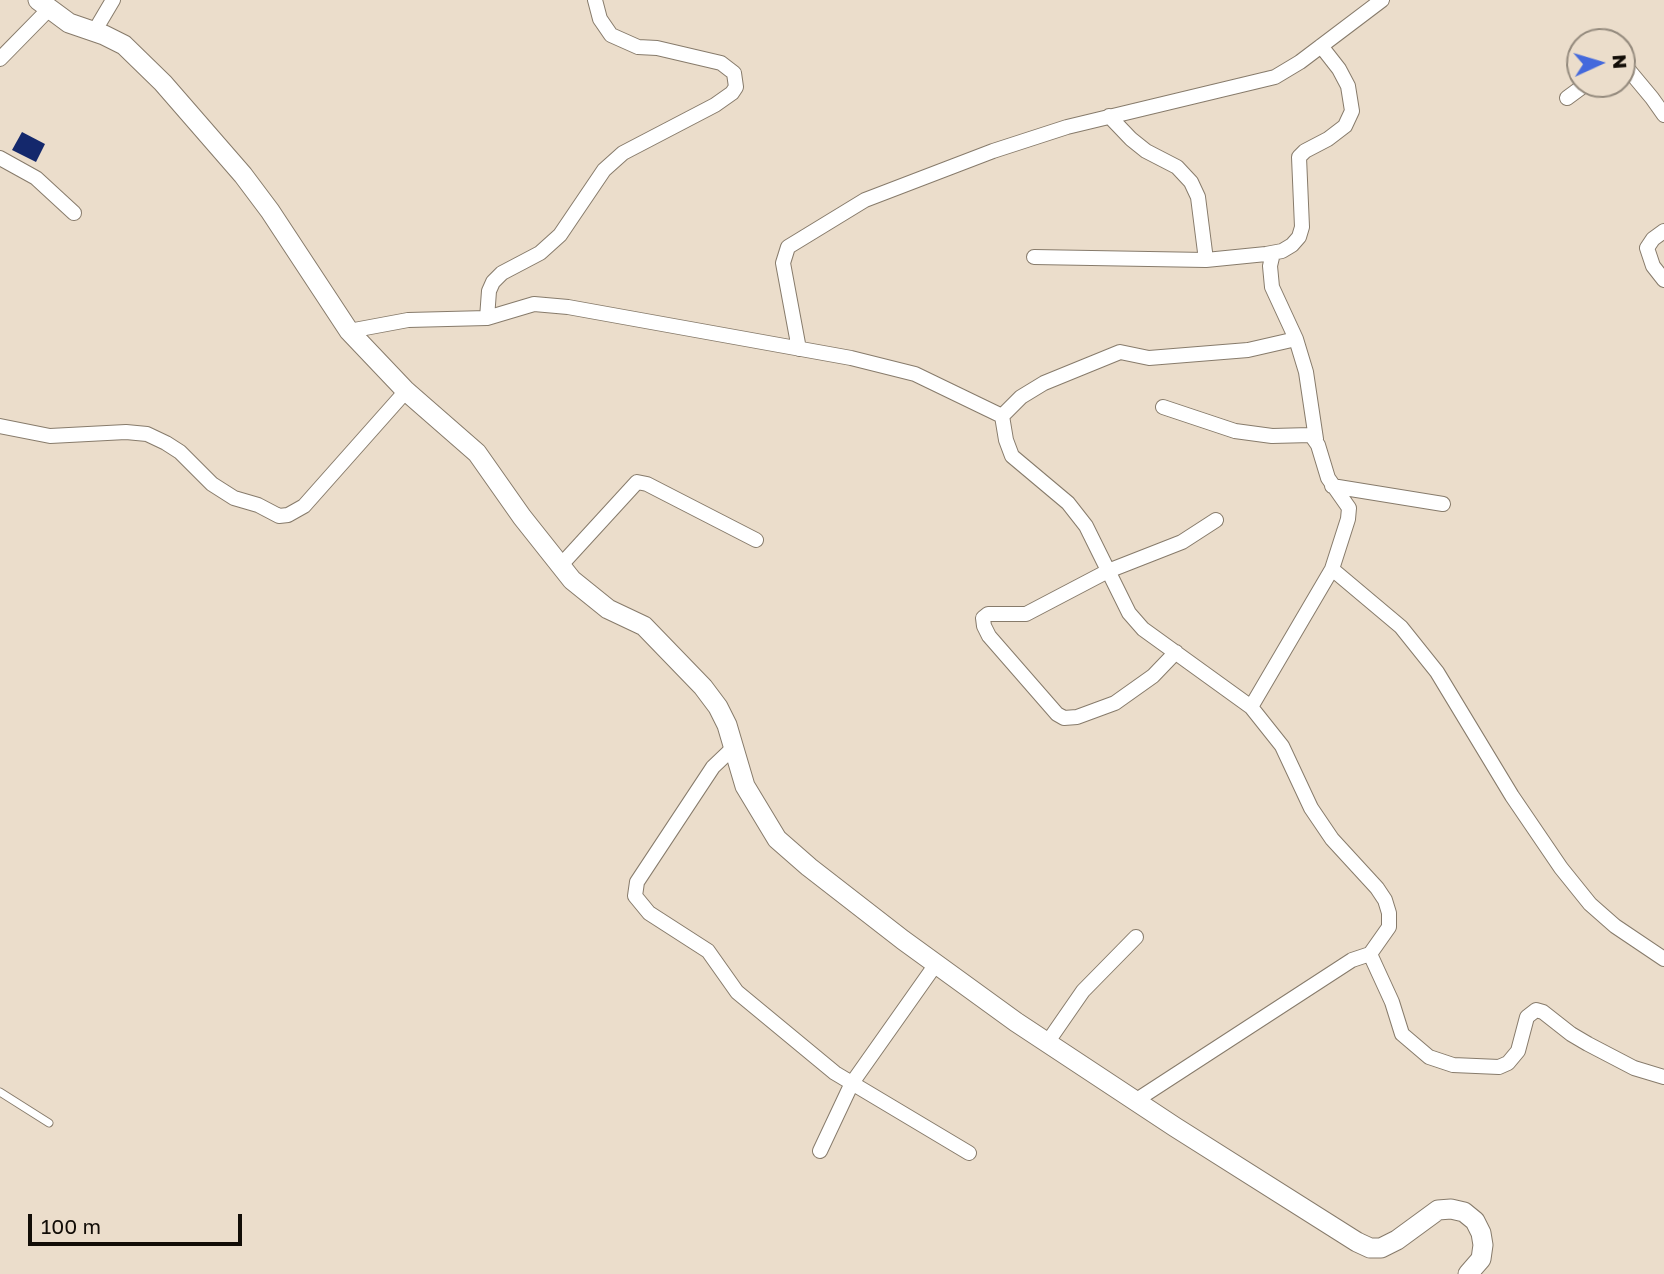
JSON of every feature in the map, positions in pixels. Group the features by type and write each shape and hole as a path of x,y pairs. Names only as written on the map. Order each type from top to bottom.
{"street":[{"path":"94,32 113,0"},
{"path":"487,318 489,291 493,282 502,273 540,253 560,235 604,170 623,153 715,105 736,87 734,73 721,63 657,48 638,47 611,35 600,19 595,0"},
{"path":"799,349 783,263 788,247 865,200 993,151 1109,116 1275,77 1300,62 1382,0"},
{"path":"0,59 44,4 69,23 124,46 138,58 243,175 349,331 406,391 477,453 522,517 572,580 608,609 644,626 718,707 746,786 777,839 809,867 936,964 1047,1043 1370,1248 1381,1248 1396,1240 1438,1210 1464,1212 1475,1221 1483,1245 1481,1259 1468,1274"},
{"path":"1034,257 1206,260 1273,253 1292,245 1299,237 1302,227 1299,157 1345,126 1352,111 1348,86 1321,46"},
{"path":"1636,79 1664,115"},
{"path":"1109,116 1131,139 1146,151 1177,167 1191,182 1198,197 1206,260"},
{"path":"0,158 36,178 74,214"},
{"path":"1664,230 1647,248 1653,266 1664,280"},
{"path":"1251,707 1332,569 1349,514 1345,501 1332,485 1316,439 1306,372 1296,339 1272,286 1270,267 1273,253"},
{"path":"349,331 408,320 487,318 534,304 548,305 851,358 915,374 1002,416"},
{"path":"1002,416 1021,397 1044,383 1120,352 1149,358 1248,350 1296,339"},
{"path":"0,426 50,436 126,432 147,434 180,452 212,484 234,499 258,505 279,516 297,512 304,506 406,391"},
{"path":"1163,407 1235,431 1272,436 1304,433 1316,439"},
{"path":"1002,416 1012,456 1068,503 1086,526 1129,613 1143,629 1251,707 1282,746 1311,808 1325,829 1377,888 1389,913 1389,927 1370,954 1353,960 1135,1101"},
{"path":"561,565 637,482 647,484 756,540"},
{"path":"1332,485 1443,504"},
{"path":"1176,652 1153,676 1115,703 1070,719 1057,714 989,636 983,618 988,614 1026,614 1108,571 1182,542 1216,520"},
{"path":"1332,569 1401,627 1437,672 1513,796 1561,867 1590,904 1615,926 1664,959"},
{"path":"734,747 713,767 637,883 635,896 649,913 708,951 737,992 817,1059 969,1153"},
{"path":"1047,1043 1083,991 1136,937"},
{"path":"1370,954 1392,1002 1402,1034 1429,1057 1453,1065 1499,1068 1508,1063 1518,1051 1527,1017 1536,1010 1543,1012 1588,1044 1634,1068 1664,1077"},
{"path":"820,1151 852,1083 872,1050 910,1003 936,964"}],"lane":[{"path":"0,1092 49,1123"}],"building":[{"path":"22,132 45,144 36,162 12,150"}]}
